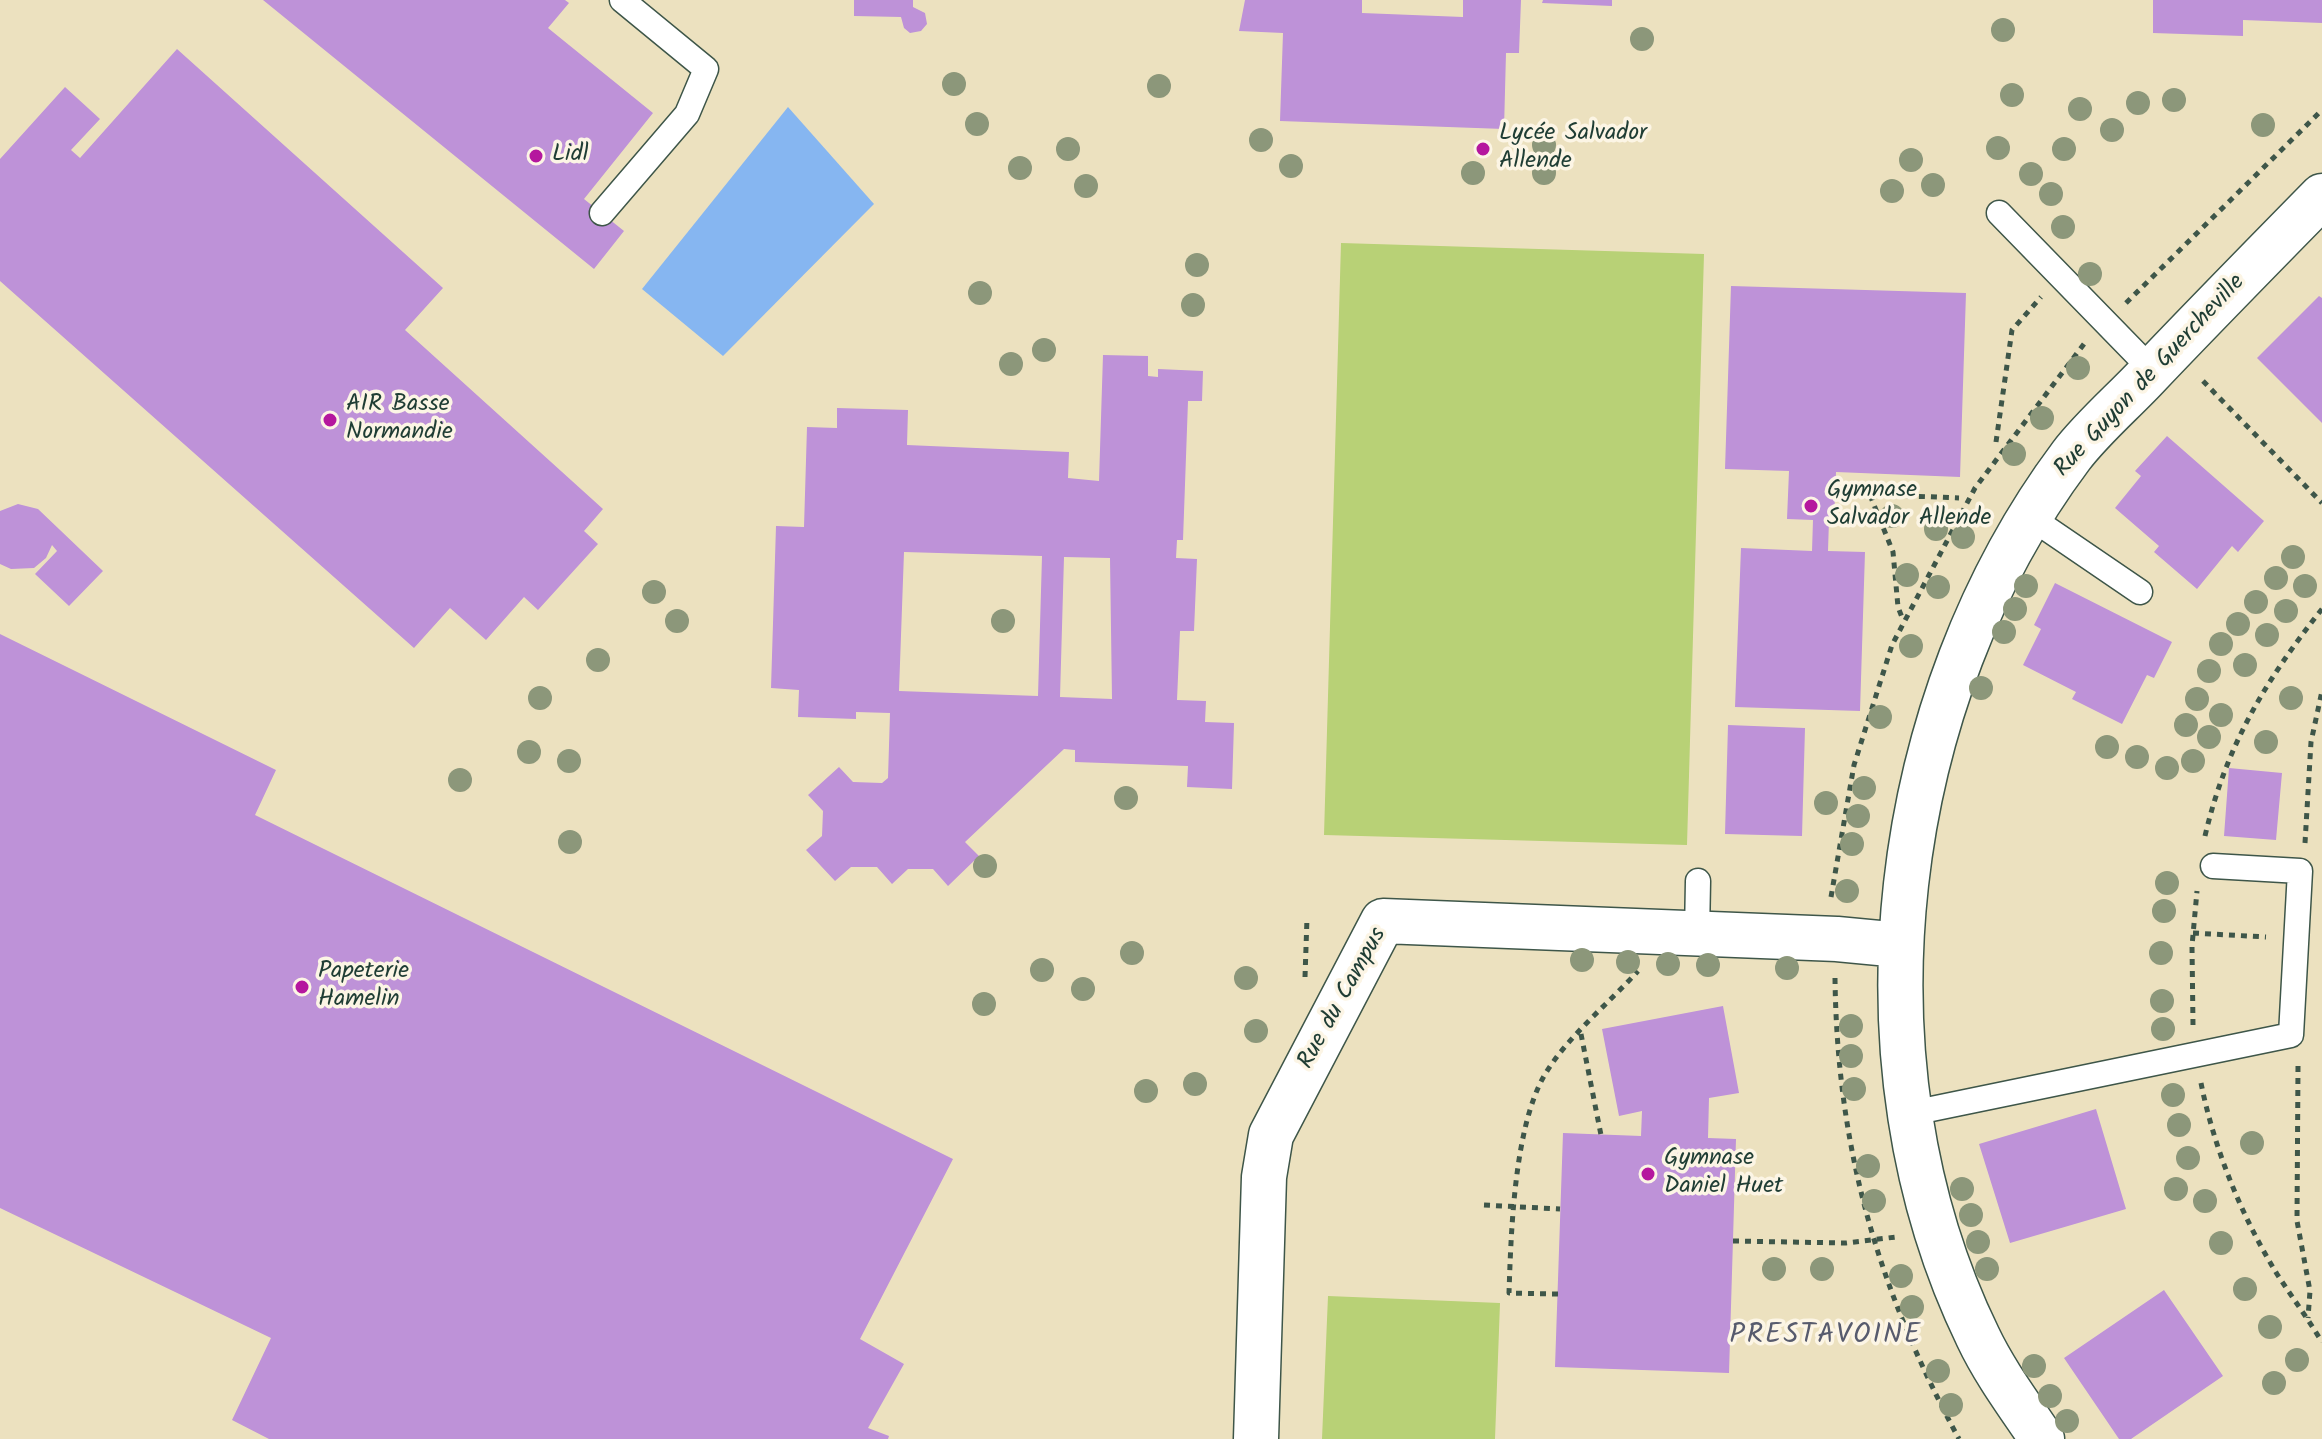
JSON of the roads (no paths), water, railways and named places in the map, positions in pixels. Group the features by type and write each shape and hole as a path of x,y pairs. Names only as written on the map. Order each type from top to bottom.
{"street":[{"name":"Rue Guyon de Guercheville","path":"2042,1439 1978,1338 1936,1232 1920,1169 1901,1022 1900,945 1912,837 1923,785 1955,675 2003,565 2030,517 2073,453 2322,196"},
{"name":"Rue du Campus","path":"1256,1439 1264,1177 1271,1135 1383,921 1837,939 1900,945"}],"lane":[{"path":"602,213 687,114 706,69 622,0"},
{"path":"1999,213 2153,371"},
{"path":"2030,517 2140,592"},
{"path":"1912,1113 2291,1035 2300,871 2205,875"},
{"path":"1686,933 1698,881"}],"water":[{"path":"788,107 874,204 723,356 642,289"}],"place":[{"name":"Lycée Salvador Allende","path":"1483,149"},
{"name":"Lidl","path":"536,156"},
{"name":"AIR Basse Normandie","path":"330,420"},
{"name":"Gymnase Salvador Allende","path":"1811,506"},
{"name":"Papeterie Hamelin","path":"302,987"},
{"name":"Gymnase Daniel Huet","path":"1648,1174"}],"district":[{"name":"PRESTAVOINE","path":"1826,1337"}]}
